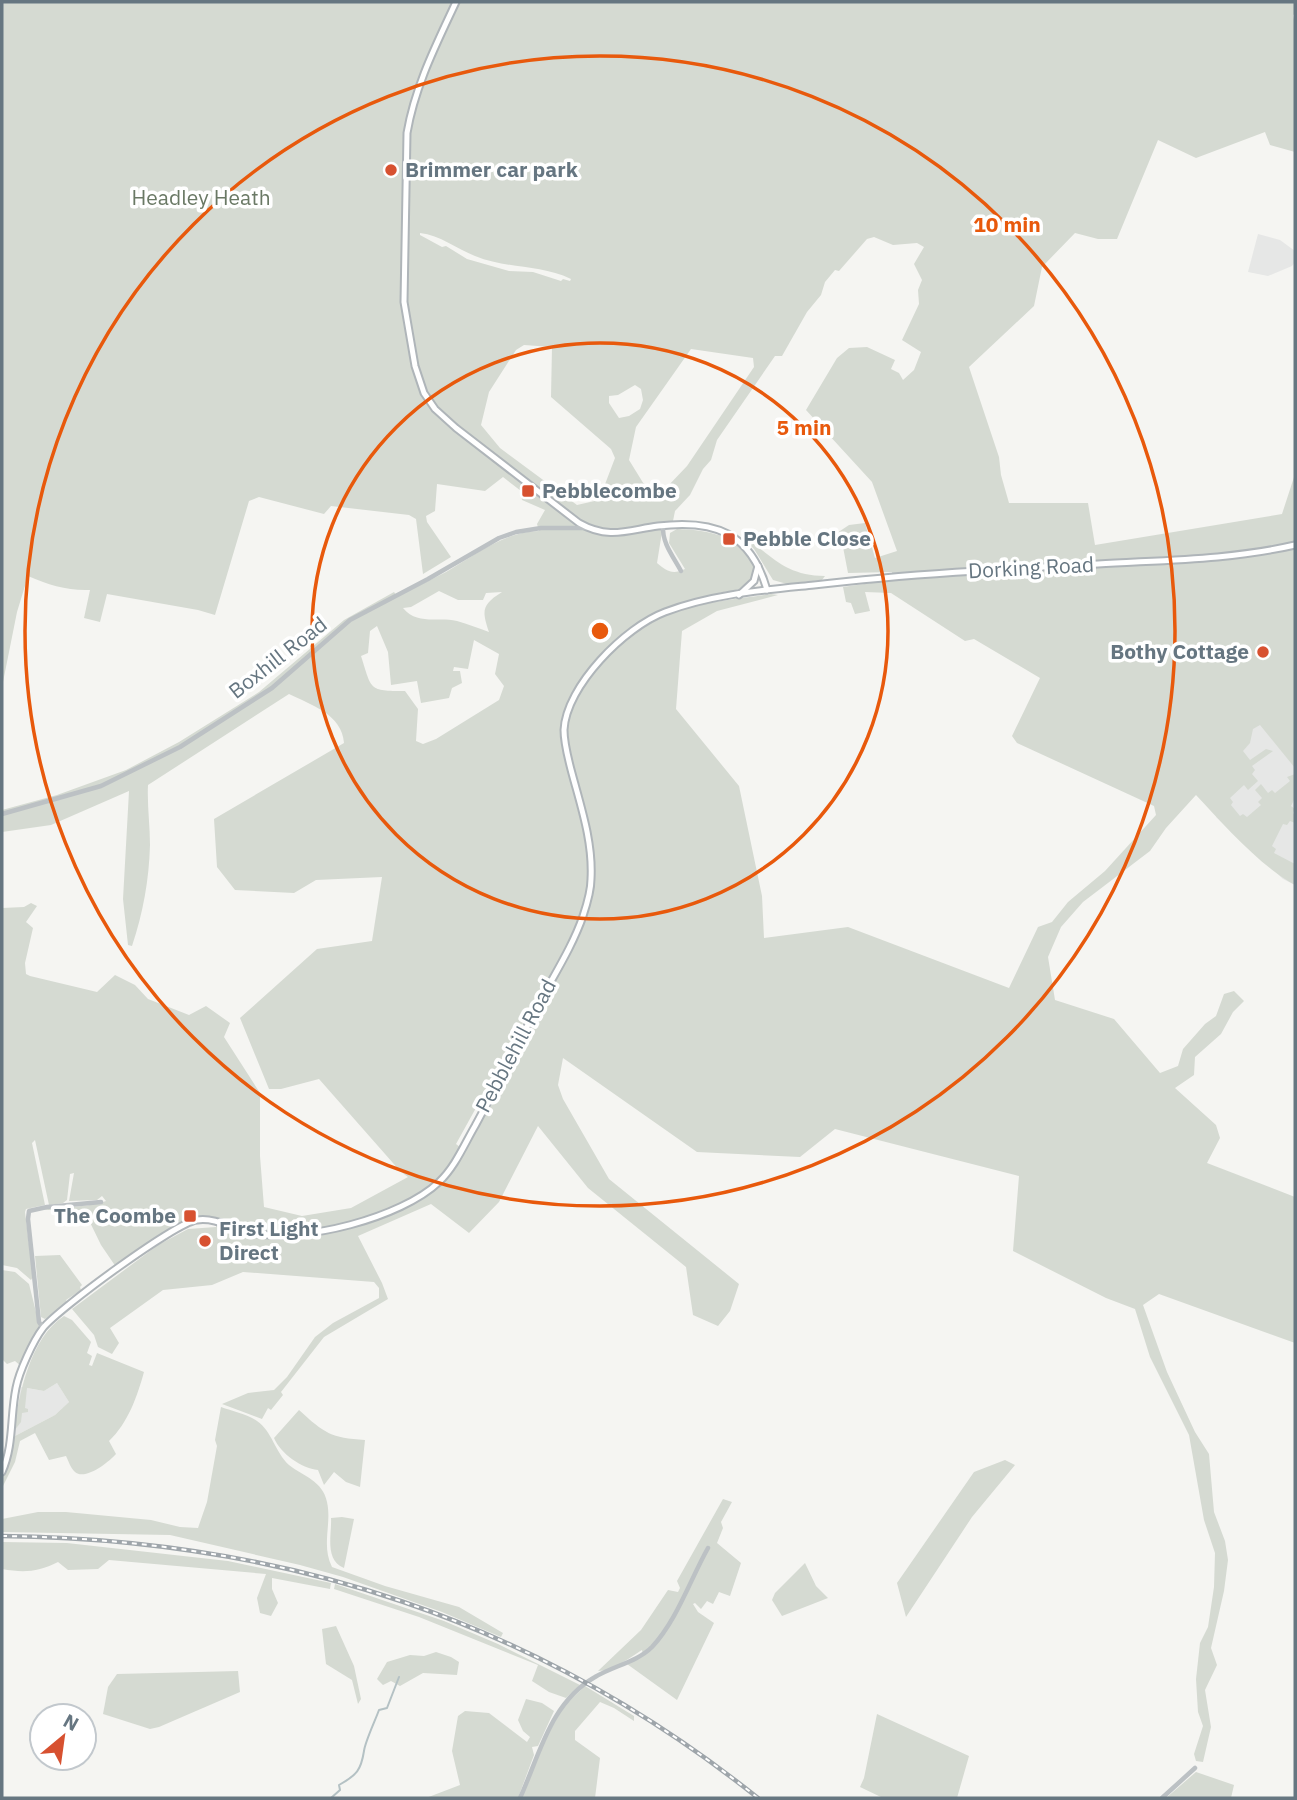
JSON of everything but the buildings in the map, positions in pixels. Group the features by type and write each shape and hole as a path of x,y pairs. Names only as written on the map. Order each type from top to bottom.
{"main road":[{"path":"456,2 427,63 411,109 407,133 404,302 415,366 424,393 435,409 573,519 589,528 615,533 663,526 705,526 725,531 743,544 758,563 767,590"},
{"name":"Dorking Road","path":"767,590 894,575 1234,557 1295,545"},
{"path":"739,594 754,581 758,563"},
{"name":"Pebblehill Road","path":"43,1328 67,1307 161,1238 193,1220 209,1219 251,1233 277,1236 327,1232 378,1215 414,1199 439,1183 455,1162 498,1084 583,918 592,884 591,860 564,730 569,709 583,683 615,644 665,612 767,590"},
{"path":"2,1472 9,1457 16,1386 43,1328"}],"street":[{"path":"571,529 573,519"},
{"path":"663,526 667,547 681,571"},
{"name":"Boxhill Road","path":"2,814 101,786 180,747 272,688 350,620 499,538 541,528 589,528"},
{"path":"43,1328 39,1322 29,1211 101,1202"},
{"path":"520,1798 543,1740 558,1711 587,1682 645,1653 655,1644 674,1614 708,1548"},
{"path":"1162,1798 1195,1768"}],"shaded area":[{"path":"1258,234 1280,240 1295,251 1295,262 1292,266 1268,276 1248,272"},
{"path":"1295,648 1295,885 1283,879 1216,817 1229,792 1240,744"},
{"path":"57,1383 69,1402 55,1415 13,1437 21,1387 44,1391"}],"green space":[{"name":"Headley Heath","path":"2,2 1295,2 1295,152 1270,145 1265,132 1196,158 1158,140 1117,239 1098,239 1075,233 1042,267 1034,306 969,367 999,457 1009,503 1088,503 1095,545 1282,514 1295,474 1295,768 1260,725 1253,729 1250,743 1243,751 1250,760 1266,749 1273,751 1252,766 1255,770 1252,774 1258,781 1248,790 1244,785 1230,798 1233,802 1231,805 1240,816 1243,814 1247,817 1261,805 1258,802 1262,798 1255,790 1261,784 1268,793 1272,790 1275,793 1290,781 1287,777 1295,774 1295,798 1291,806 1295,809 1295,823 1290,821 1287,825 1283,824 1272,846 1276,849 1274,853 1295,864 1295,885 1256,856 1196,795 1166,828 1150,851 1083,902 1061,927 1048,957 1055,1000 1114,1019 1160,1073 1178,1066 1183,1049 1205,1024 1216,1016 1224,994 1234,991 1244,1001 1233,1012 1221,1034 1195,1057 1194,1075 1175,1088 1216,1125 1220,1138 1207,1163 1295,1197 1295,1343 1159,1294 1143,1305 1167,1372 1195,1432 1209,1454 1214,1512 1225,1541 1228,1560 1211,1648 1217,1665 1205,1690 1211,1727 1203,1762 1196,1761 1194,1754 1203,1726 1198,1712 1196,1679 1200,1643 1208,1627 1214,1587 1215,1553 1204,1520 1189,1435 1150,1357 1135,1309 1106,1298 1013,1251 1019,1176 835,1129 800,1157 697,1152 563,1058 558,1085 563,1099 609,1179 739,1284 730,1311 718,1326 693,1315 686,1267 588,1188 538,1126 499,1202 469,1233 431,1204 358,1236 388,1299 324,1337 281,1392 283,1395 271,1410 268,1408 262,1419 222,1404 248,1393 274,1390 287,1377 315,1337 333,1323 379,1298 379,1288 374,1282 243,1272 212,1285 163,1290 110,1328 119,1343 112,1354 98,1347 94,1335 72,1309 158,1245 188,1229 216,1227 218,1220 203,1217 190,1219 164,1233 141,1252 116,1267 101,1245 84,1210 41,1210 106,1201 102,1196 97,1200 69,1201 74,1173 70,1174 67,1200 49,1205 35,1140 32,1143 45,1205 26,1209 25,1212 33,1277 31,1280 17,1268 2,1265 2,908 24,907 31,903 37,906 26,922 33,928 25,963 26,974 97,992 115,975 135,985 148,999 189,1015 206,1006 230,1023 224,1037 260,1093 260,1156 264,1207 302,1216 351,1208 408,1177 319,1079 281,1089 269,1089 240,1018 317,949 372,941 382,877 316,880 294,893 235,890 217,867 214,819 344,743 342,733 332,718 289,694 148,785 148,871 132,946 128,945 123,899 129,791 51,825 2,832 2,810 57,795 126,770 179,742 259,692 344,620 394,592 397,596 446,572 502,540 526,532 539,531 537,524 545,510 522,500 521,491 503,477 485,491 437,484 435,511 426,516 427,522 451,557 423,574 416,519 409,515 331,506 324,514 259,497 249,501 215,615 107,594 100,622 84,618 90,590 59,587 28,576 17,612 2,687","holes":["420,233 434,236 487,260 547,271 571,279 561,281 533,272 509,271 467,259 446,246 442,247","874,237 893,245 917,243 924,247 914,264 922,280 918,290 919,304 902,340 921,352 914,370 903,380 899,373 891,369 895,360 867,347 849,348 837,358 806,410 872,482 897,551 875,558 865,523 849,525 837,533 838,546 843,547 848,573 892,572 892,580 843,587 846,602 851,603 855,614 870,611 865,592 891,593 965,641 974,639 1040,678 1012,736 1017,743 1154,806 1156,815 1105,871 1068,902 1052,922 1038,927 1009,988 848,927 764,938 762,896 739,786 676,709 682,631 717,611 778,595 719,601 668,614 638,631 634,626 674,605 739,589 749,582 754,570 752,561 740,546 724,537 696,530 677,529 670,533 669,543 685,569 677,572 667,570 657,563 662,532 658,523 673,521 675,511 690,495 703,469 711,460 717,440 775,356 782,356 807,312 821,295 825,282 835,270 839,271 867,239","524,345 552,347 551,397 611,449 615,458 599,500 577,505 500,448 481,425 489,392 516,350","691,349 753,358 754,367 687,466 667,487 650,494 629,460 636,427","635,385 641,389 643,400 640,409 629,416 619,418 609,403 609,396 618,395","439,591 458,600 483,600 486,593 502,592 490,601 485,609 489,632 457,621 422,619 409,614 403,608 411,607","377,626 388,652 391,685 417,681 421,703 449,698 452,688 462,683 460,671 453,671 454,667 468,669 474,640 499,654 495,674 504,686 499,700 436,739 423,744 416,741 418,709 405,691 384,690 373,686 361,656 368,653 370,631","523,1023 527,1028 464,1150 456,1144"]},
{"path":"741,533 788,568 825,576 822,580 787,584 773,580"},
{"path":"60,1255 82,1285 81,1290 45,1319 41,1317 35,1256"},
{"path":"2,1270 15,1272 29,1284 40,1328 22,1367 15,1361 7,1364 2,1359"},
{"path":"64,1316 72,1320 91,1342 87,1353 92,1356 89,1365 92,1366 97,1353 144,1372 127,1418 109,1441 116,1454 97,1469 79,1474 72,1469 66,1456 49,1460 35,1433 20,1441 15,1462 2,1488 2,1476 10,1458 13,1437 55,1415 69,1402 57,1383 44,1391 27,1388 25,1408 28,1412 22,1413 21,1422 14,1431 28,1368 43,1338"},
{"path":"221,1407 262,1425 289,1465 321,1489 327,1502 327,1551 332,1567 385,1586 459,1607 503,1633 501,1637 442,1612 343,1577 170,1535 2,1532 2,1519 38,1512 151,1520 198,1528 207,1502"},
{"path":"299,1410 329,1433 365,1440 360,1487 346,1482 334,1472 324,1485 318,1470 298,1463 281,1449 274,1438"},
{"path":"1005,1460 1015,1465 972,1517 906,1617 897,1583 974,1472"},
{"path":"723,1499 732,1502 721,1522 723,1528 717,1543 741,1563 730,1596 719,1592 713,1604 707,1601 701,1609 693,1604 698,1612 714,1623 677,1700 627,1664 643,1656 642,1650 615,1666 598,1671 641,1630 668,1590 678,1592 680,1588 677,1581"},
{"path":"331,1518 354,1519 344,1568 334,1559 330,1546"},
{"path":"2,1542 67,1543 228,1561 331,1583 330,1589 272,1578 272,1589 278,1603 271,1616 260,1613 257,1598 266,1574 109,1560 98,1569 68,1570 58,1562 37,1570 10,1570 2,1569"},
{"path":"805,1563 816,1586 828,1598 782,1616 772,1600 775,1593"},
{"path":"335,1584 444,1621 498,1644 580,1685 566,1698 549,1692 532,1681 538,1665 419,1617 334,1589"},
{"path":"336,1626 354,1666 361,1699 358,1704 352,1680 326,1664 322,1629"},
{"path":"436,1652 459,1662 457,1675 423,1673 400,1686 391,1681 383,1685 377,1679 387,1662 410,1655 424,1656"},
{"path":"238,1671 240,1692 159,1727 150,1729 103,1714 108,1687 117,1674"},
{"path":"585,1686 634,1716 634,1721 600,1702 575,1731 575,1740 600,1758 595,1798 522,1798 546,1738 563,1707"},
{"path":"526,1699 542,1703 554,1711 538,1746 532,1747 534,1755 518,1798 426,1798 460,1785 452,1751 458,1716 465,1711 489,1713 527,1742 530,1737 523,1731 518,1720"},
{"path":"877,1714 969,1756 957,1798 883,1798 860,1787"},
{"path":"1196,1772 1234,1785 1231,1798 1166,1798"}],"waterway":[{"path":"331,1798 340,1790 339,1785 354,1775 360,1767 366,1742 379,1710 387,1708 399,1677"}],"railway":[{"path":"2,1536 107,1541 208,1553 307,1574 403,1602 496,1638 586,1683 673,1736 758,1798"}],"place":[{"name":"Brimmer car park","path":"391,170"},
{"name":"Pebblecombe","path":"528,491"},
{"name":"Pebble Close","path":"729,539"},
{"name":"Bothy Cottage","path":"1263,652"},
{"name":"The Coombe","path":"190,1216"},
{"name":"First Light Direct","path":"205,1241"}]}
